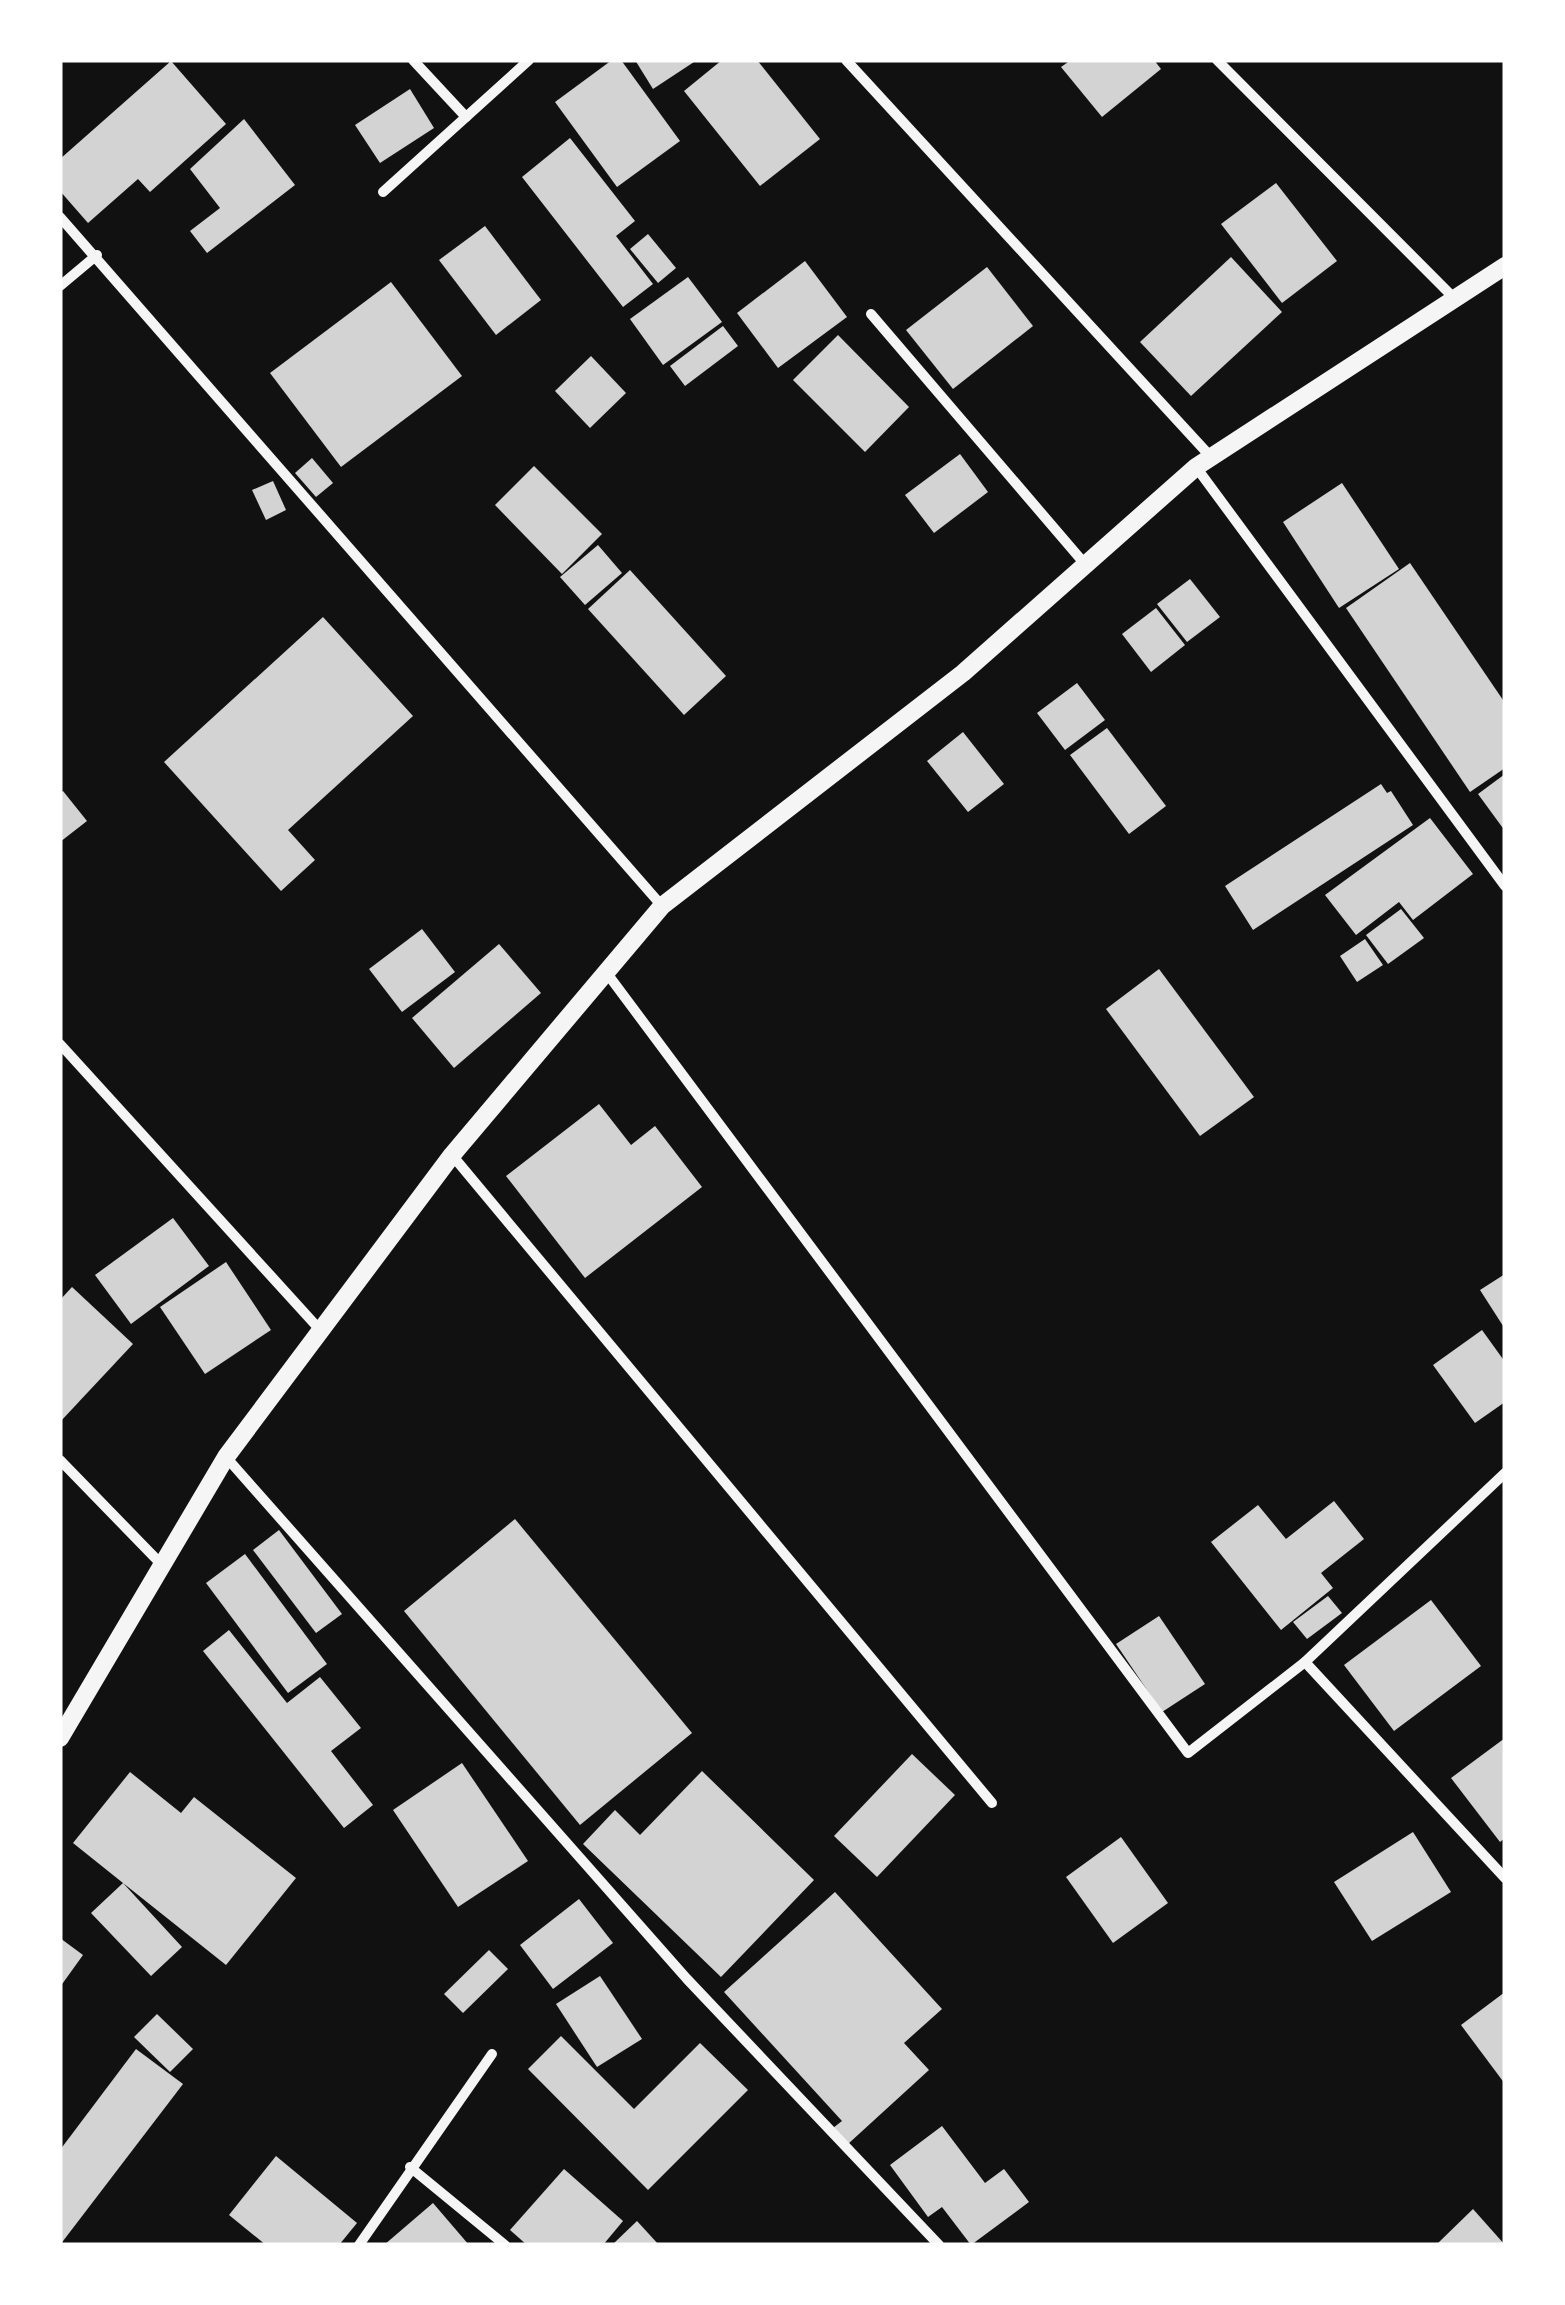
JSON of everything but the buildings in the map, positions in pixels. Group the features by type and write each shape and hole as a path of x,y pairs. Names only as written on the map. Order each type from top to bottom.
{"street":[{"path":"413,60 466,117"},
{"path":"383,192 529,60"},
{"path":"846,60 1204,462 1505,886"},
{"path":"1217,60 1455,299"},
{"path":"60,216 662,906"},
{"path":"60,286 96,255"},
{"path":"60,1738 226,1458 452,1155 662,906 962,673 1204,462 1505,266"},
{"path":"871,314 1084,563"},
{"path":"606,972 1188,1752 1304,1662 1505,1473"},
{"path":"60,1044 320,1332"},
{"path":"452,1155 992,1804"},
{"path":"226,1458 687,1979 938,2245"},
{"path":"60,1460 162,1565"},
{"path":"1304,1662 1505,1878"},
{"path":"359,2245 492,2054"},
{"path":"410,2167 505,2245"}]}
